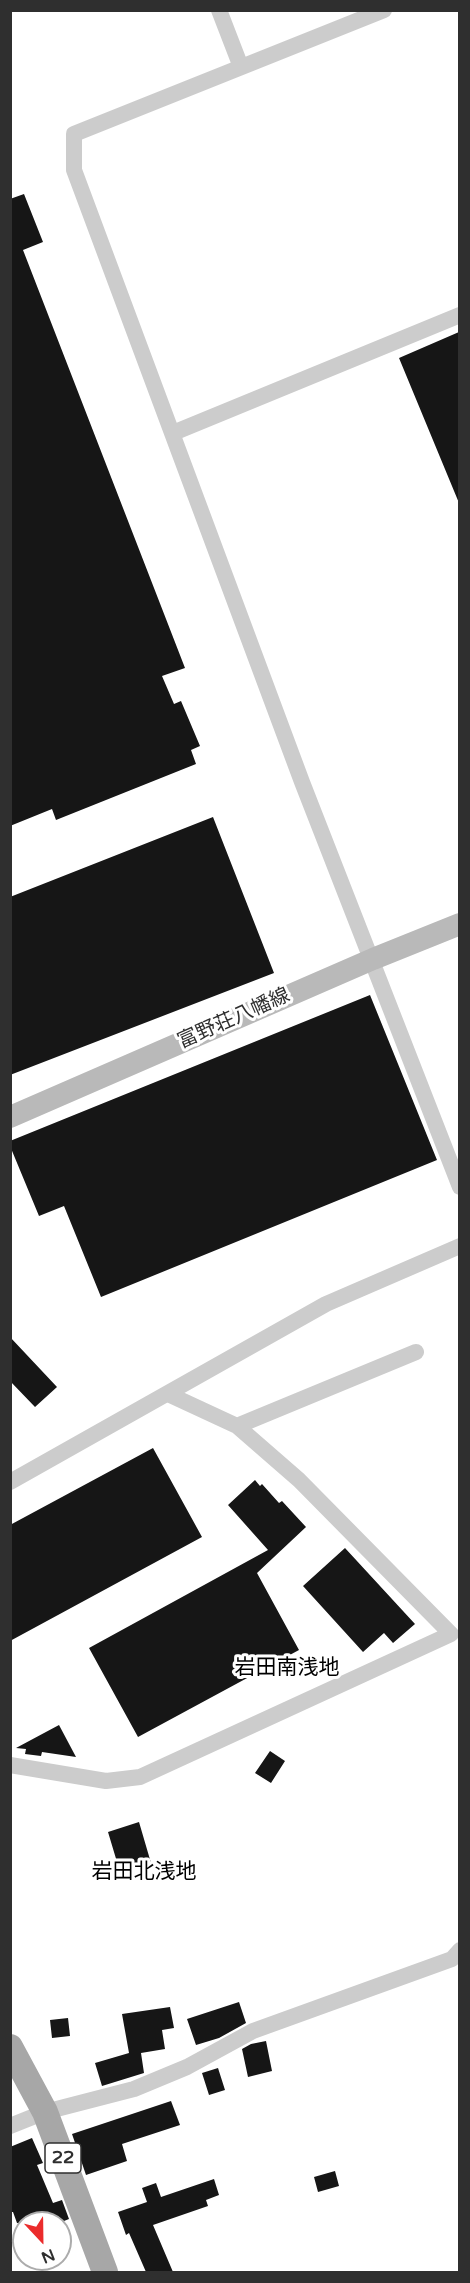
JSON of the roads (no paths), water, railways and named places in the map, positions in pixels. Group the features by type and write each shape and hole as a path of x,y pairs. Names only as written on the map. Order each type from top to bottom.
{"main road":[{"name":"富野荘八幡線","path":"10,1117 373,958 459,924"},
{"name":"22","path":"10,2047 45,2112 105,2272"}],"street":[{"path":"219,10 241,67"},
{"path":"384,10 74,134 74,170 306,792 373,958 459,1186"},
{"path":"173,433 459,315"},
{"path":"10,1482 326,1304 459,1246"},
{"path":"237,1426 416,1352"},
{"path":"10,1765 106,1782 140,1777 451,1634 299,1480 237,1426 168,1394"},
{"path":"10,2126 45,2112 134,2089 186,2067 254,2031 452,1959 459,1950"}],"district":[{"name":"岩田南浅地","path":"287,1668"},
{"name":"岩田北浅地","path":"144,1872"}]}
